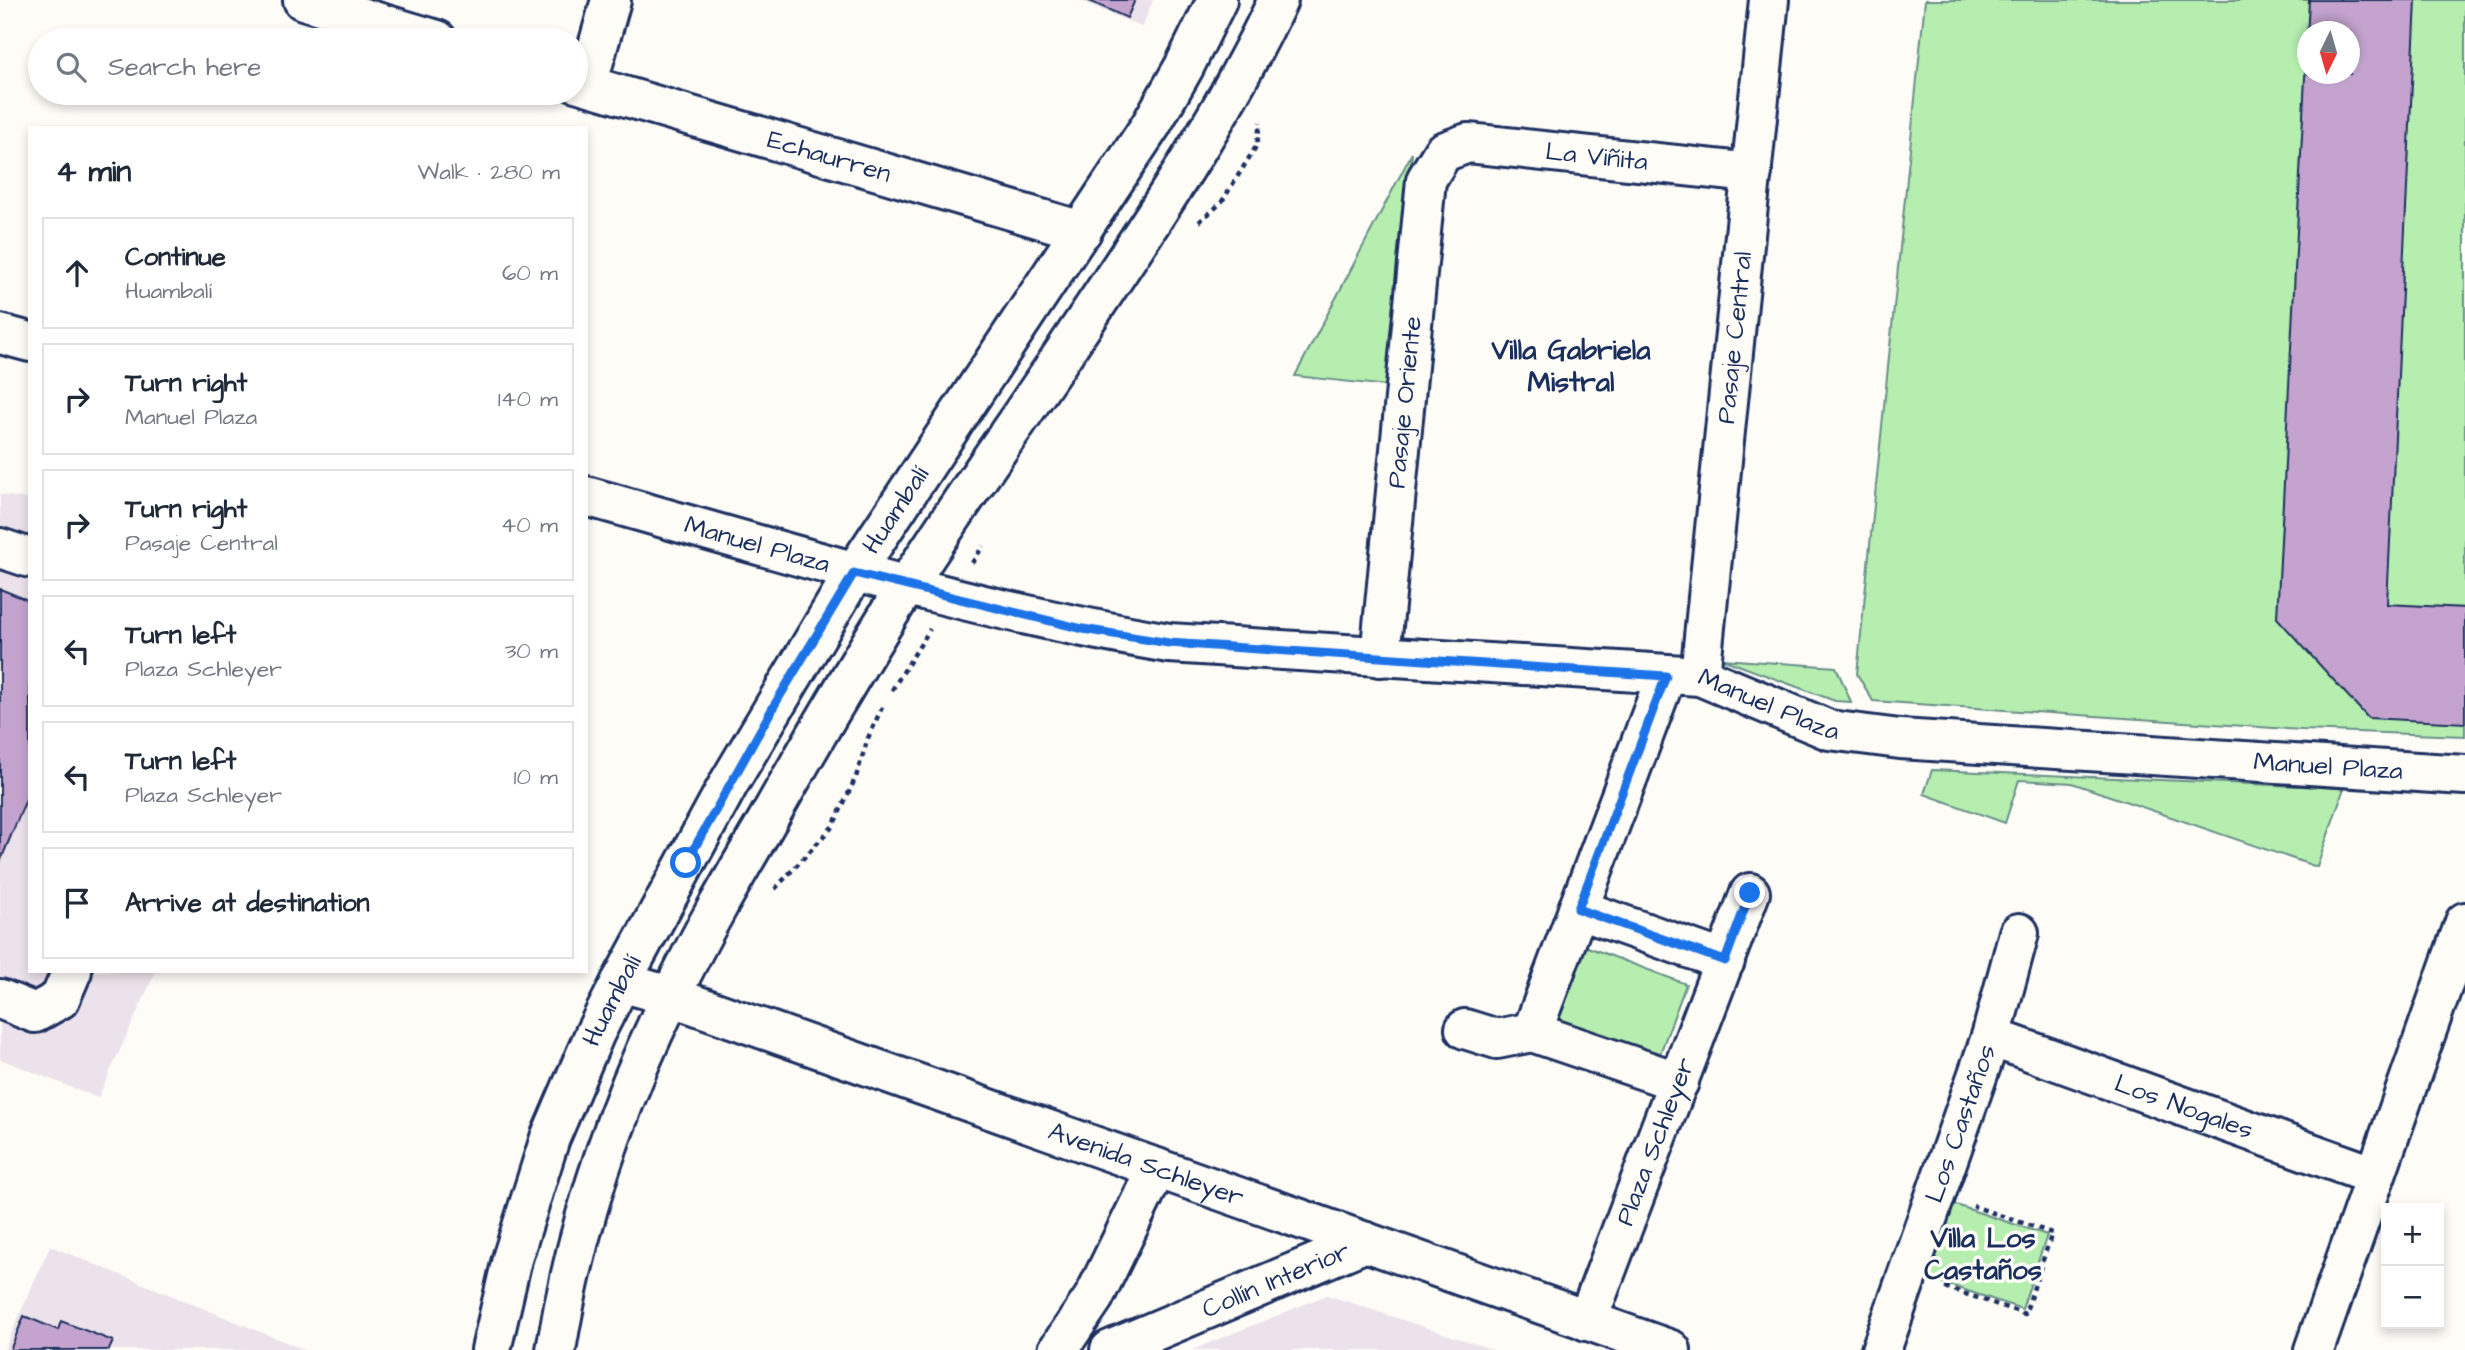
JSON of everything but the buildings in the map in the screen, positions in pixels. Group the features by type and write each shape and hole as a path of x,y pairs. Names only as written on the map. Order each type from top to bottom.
{"street":[{"path":"303,0 397,28"},
{"path":"588,64 611,0"},
{"name":"Huambalí","path":"491,1350 512,1259 550,1138 585,1054 621,982 755,737 854,573 1151,125 1184,67 1217,0"},
{"name":"Huambalí","path":"556,1350 565,1294 597,1177 636,1072 670,996 817,733 907,586 1153,220 1241,73 1278,0"},
{"name":"Pasaje Central","path":"1532,1032 1578,909 1683,676 1752,173 1769,0"},
{"name":"Echaurren","path":"588,86 1082,231"},
{"name":"La Viñita","path":"1443,152 1468,143 1752,173"},
{"name":"Pasaje Oriente","path":"1380,657 1426,180 1443,152"},
{"path":"0,334 28,341"},
{"name":"Manuel Plaza","path":"588,497 950,598 1083,629 1144,639 1256,650 1683,676 1829,730 1899,738 2465,775"},
{"path":"0,548 28,557"},
{"name":"Plaza Schleyer","path":"1587,1321 1750,893"},
{"path":"1578,909 1725,961"},
{"path":"2314,1350 2465,922"},
{"name":"Los Castaños","path":"1881,1350 1991,1037 2019,933"},
{"path":"0,999 35,1013 60,999 71,973"},
{"name":"Avenida Schleyer","path":"621,982 670,996 1671,1350"},
{"path":"1465,1028 1497,1039 1532,1032 1679,1082"},
{"name":"Los Nogales","path":"1991,1037 2375,1176"},
{"path":"1058,1350 1094,1297 1157,1168"},
{"name":"Collín Interior","path":"1110,1350 1366,1242"}],"path":[{"path":"1195,226 1221,203 1257,145 1261,113"},
{"path":"773,890 832,826 856,777 868,738 884,704 987,540"},
{"path":"1907,1275 2025,1314 2052,1233 1936,1194"}],"shaded area":[{"path":"1078,0 1153,0 1142,27"},
{"path":"0,494 28,500 28,973 155,973 98,1098 0,1059"},
{"path":"50,1246 305,1350 4,1350"},
{"path":"1327,1295 1494,1350 1192,1350"}],"green space":[{"path":"1925,0 2465,0 2465,736 2302,730 1873,701 1857,674"},
{"path":"1412,153 1388,386 1295,376"},
{"path":"1722,659 1836,667 1851,702 1835,701"},
{"path":"1932,770 2344,788 2317,867 2072,783 2019,780 2005,823 1924,794"},
{"path":"1577,943 1686,984 1658,1059 1548,1017"},
{"path":"1941,1200 2047,1235 2022,1309 1916,1274"}],"district":[{"name":"Villa Gabriela Mistral","path":"1571,366"},
{"name":"Villa Los Castaños","path":"1983,1254"}],"route":[{"path":"686,863 729,783 854,573 1083,629 1169,643 1666,676 1578,909 1725,961 1750,893"}]}
